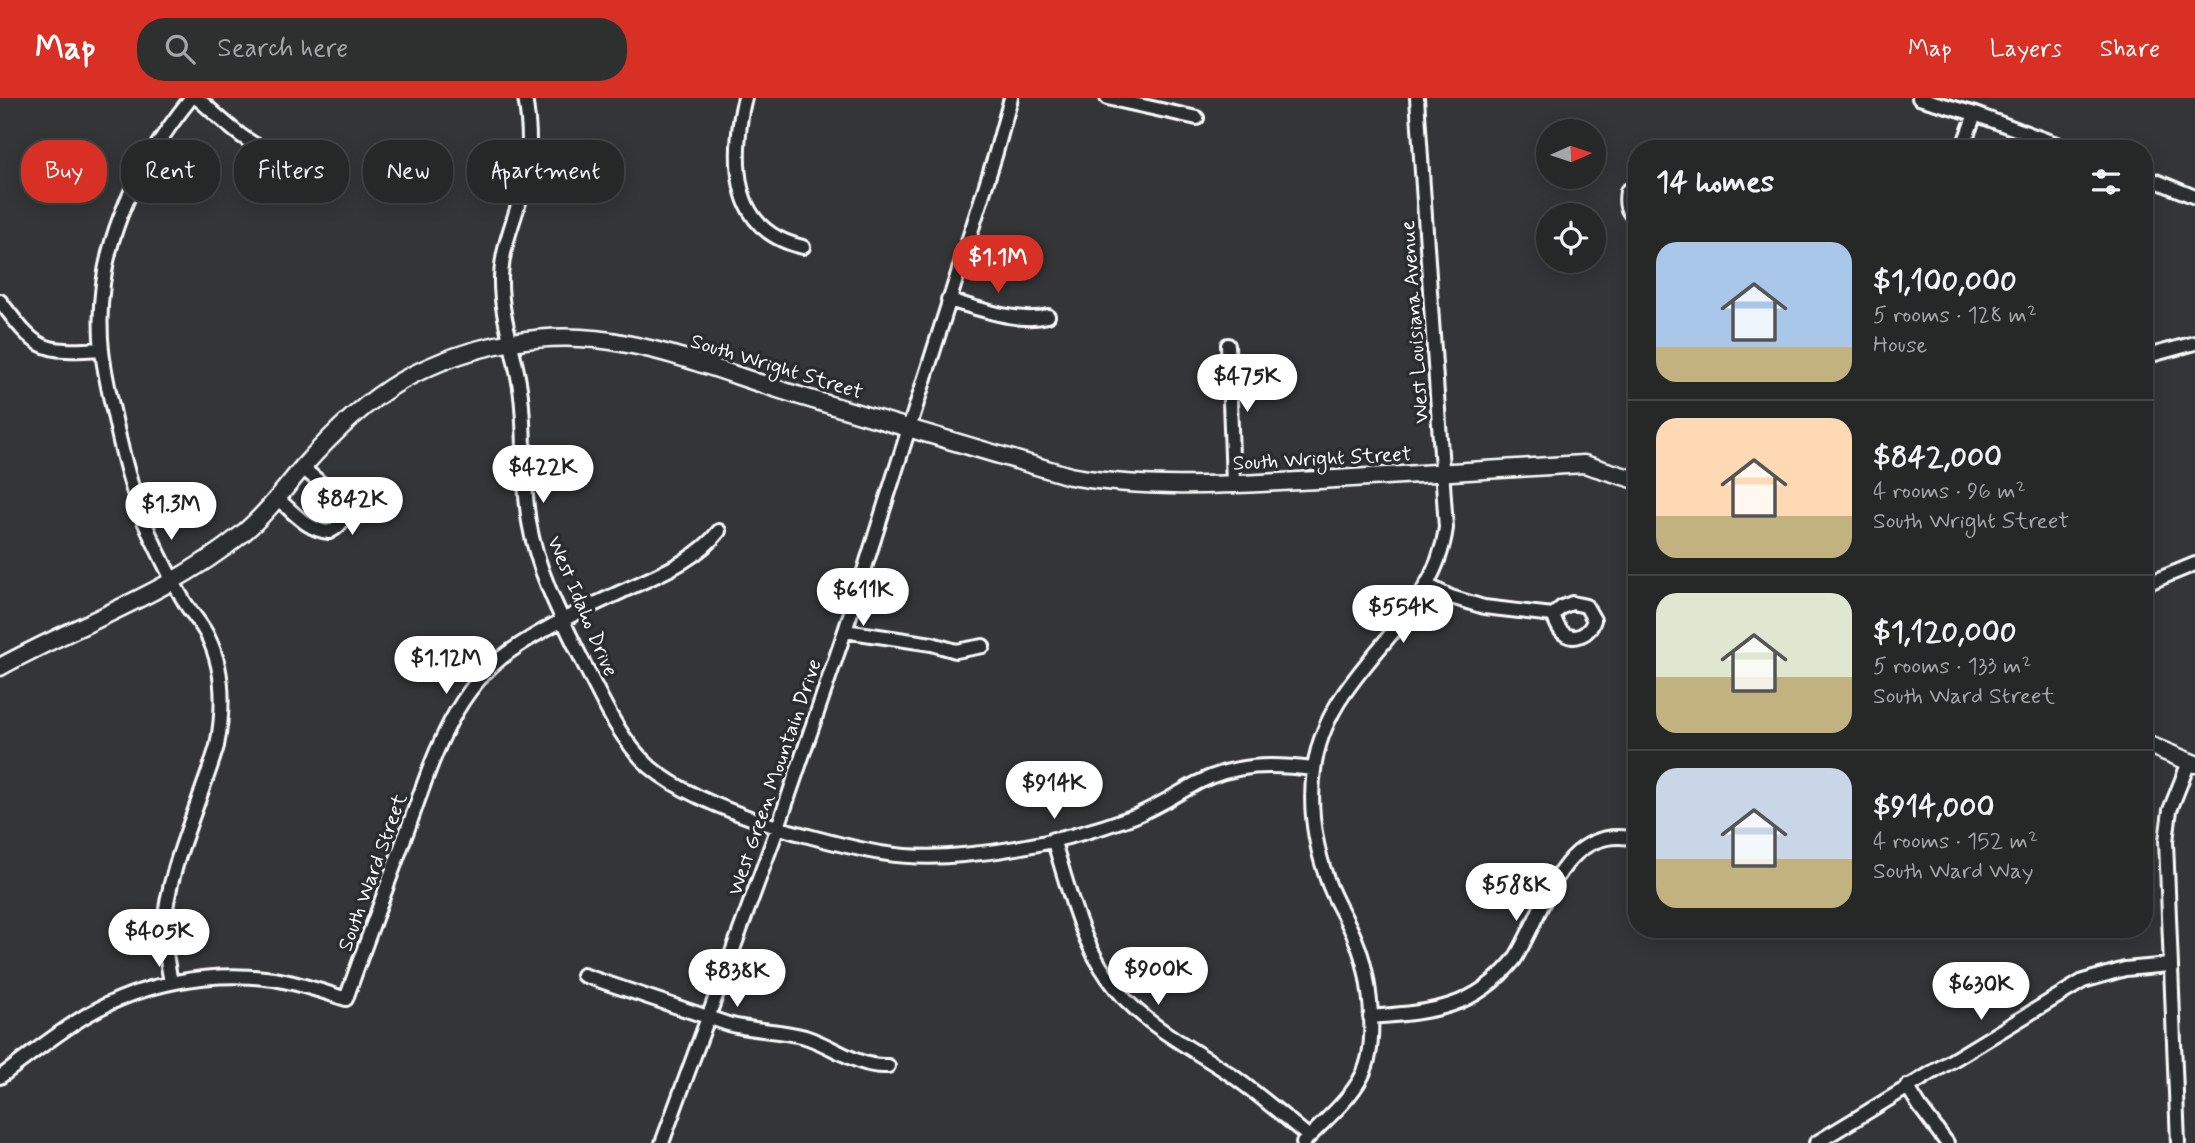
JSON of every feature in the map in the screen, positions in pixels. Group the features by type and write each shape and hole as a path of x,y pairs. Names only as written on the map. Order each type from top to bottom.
{"street":[{"path":"171,983 165,948 165,910 176,867 217,746 222,721 222,696 214,650 154,544 134,491 119,436 102,349 102,294 116,226 134,183 153,150 191,98"},
{"path":"197,98 248,140"},
{"name":"West Idaho Drive","path":"524,98 528,120 529,160 506,247 501,277 505,321 521,390 528,520 538,558 563,621 614,722 636,753 650,766 683,790 778,827 871,853 910,857 981,854 1100,827 1142,813 1200,781 1236,768 1272,764 1314,769"},
{"path":"745,98 740,114 738,156 743,199 749,212 768,232 779,239 803,247"},
{"name":"West Green Mountain Drive","path":"662,1143 778,827 845,631 1011,98"},
{"path":"1107,98 1197,118"},
{"name":"West Louisiana Avenue","path":"1306,1140 1361,1078 1369,1056 1370,1017 1363,959 1354,934 1333,896 1320,856 1314,819 1314,769 1325,728 1345,690 1361,667 1409,612 1427,585 1436,568 1444,540 1446,516 1417,98"},
{"path":"1920,98 1975,114 2046,140"},
{"path":"1965,140 1975,114"},
{"path":"2153,180 2195,197"},
{"path":"1628,190 1625,201 1628,212"},
{"path":"948,300 1023,318 1037,319 1048,316"},
{"path":"0,301 19,326 40,345 65,351 102,349"},
{"name":"South Wright Street","path":"0,667 173,581 228,545 258,521 349,419 399,382 456,356 511,342 561,337 625,343 1070,476 1108,483 1233,484 1584,464 1628,478"},
{"path":"2153,354 2195,343"},
{"path":"1228,345 1233,484"},
{"path":"278,498 306,524 320,531 329,532 342,523 345,513 342,504 303,468"},
{"name":"South Ward Street","path":"0,1077 94,1011 171,983 197,978 258,977 294,983 346,999 431,767 456,712 473,686 511,651 563,621 688,559 710,543 719,531"},
{"path":"2153,581 2195,564"},
{"path":"1427,585 1451,597 1484,607 1553,615"},
{"path":"845,631 932,644 956,651 983,646"},
{"path":"2153,747 2192,763 2175,794 2166,825 2169,965 2178,1143"},
{"path":"1370,1017 1438,1010 1479,992 1498,978 1514,960 1569,859 1585,846 1604,837 1628,837"},
{"path":"1053,839 1082,930 1106,976 1119,994 1156,1027 1226,1071 1306,1140"},
{"path":"1816,1143 2083,981 2124,969 2169,965"},
{"path":"583,975 747,1029 795,1035 827,1045 874,1067 888,1066"},
{"path":"1907,1086 1947,1143"}]}
